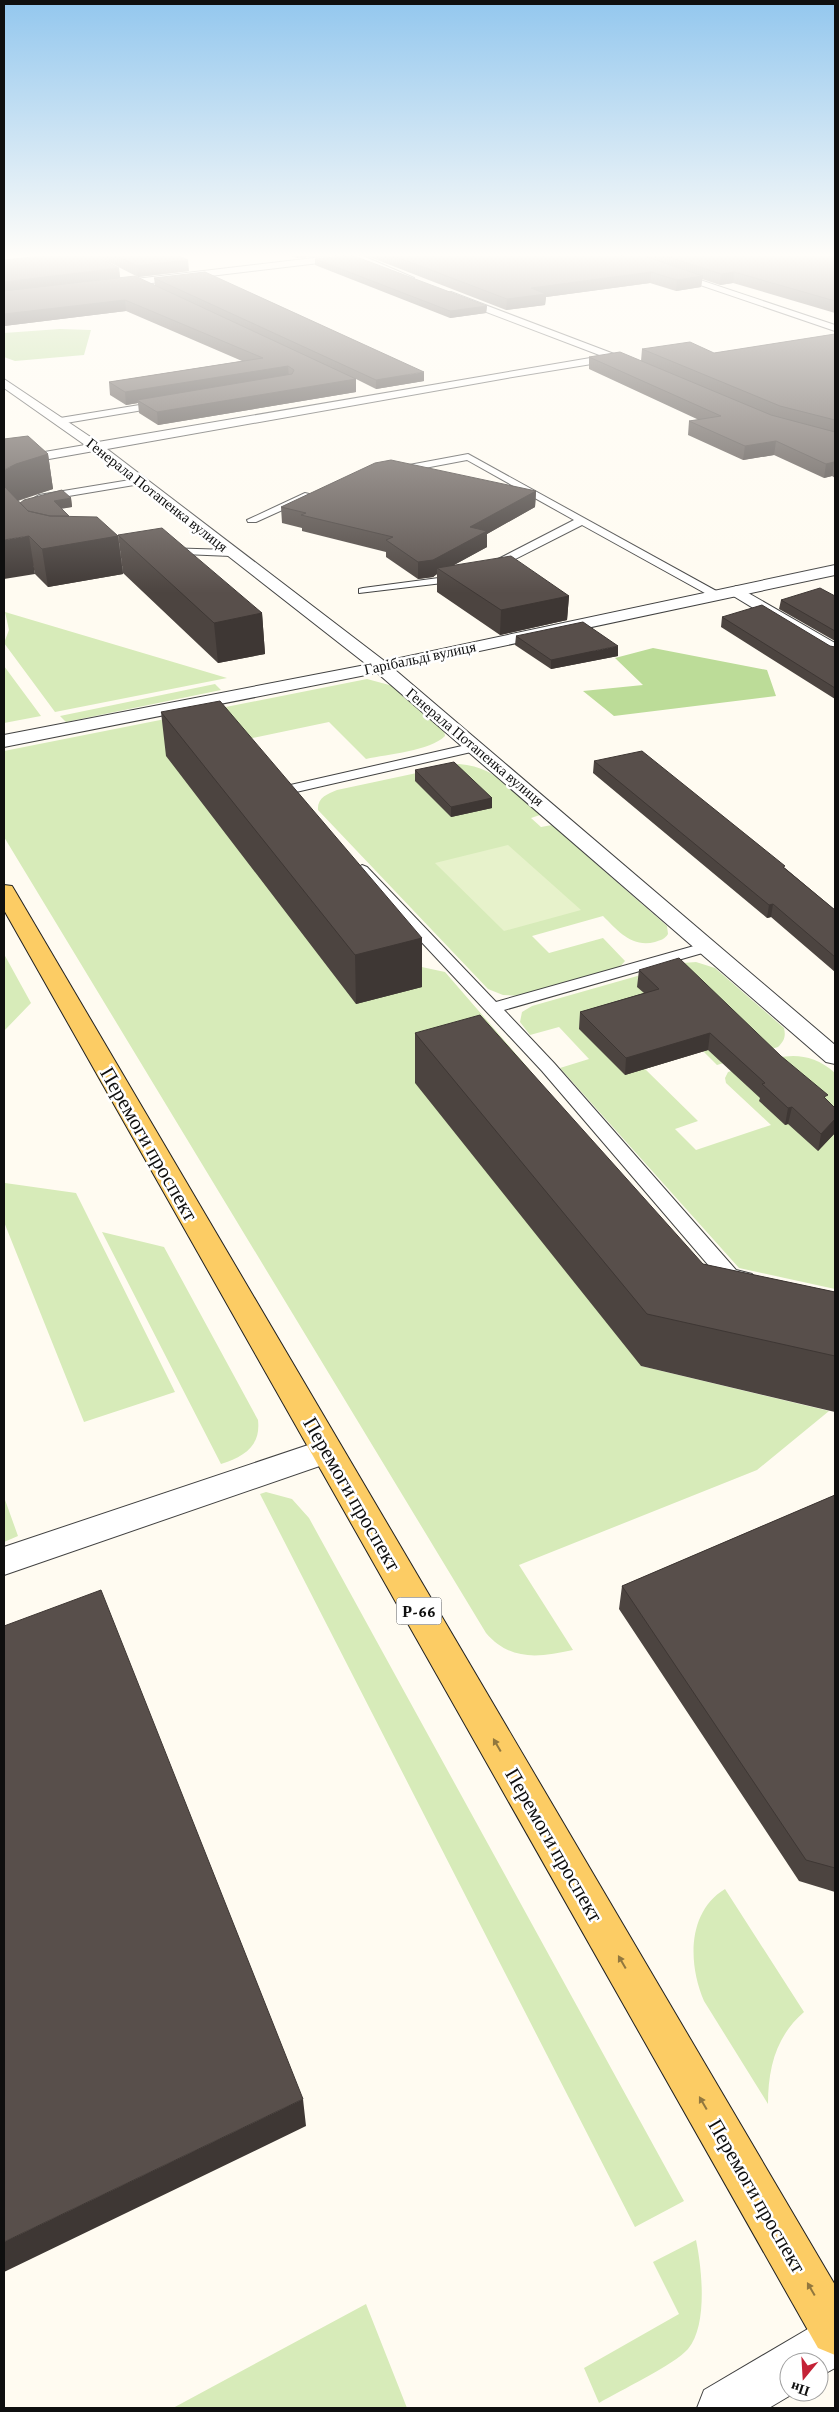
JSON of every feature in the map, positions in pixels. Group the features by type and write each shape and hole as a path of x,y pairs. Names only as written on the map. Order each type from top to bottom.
{"main road":[{"name":"Перемоги проспект","path":"4,891 835,2331"}],"street":[{"path":"4,463 98,448 378,396 557,369"},
{"name":"Генерала Потапенка вулиця","path":"4,383 98,448 231,553 381,666 835,1057"},
{"path":"360,388 378,396"},
{"name":"Гарібальді вулиця","path":"4,741 381,666 835,570"},
{"path":"736,591 835,650"},
{"path":"4,1561 326,1451"},
{"path":"815,2352 835,2340"},
{"path":"722,2408 779,2374"}],"lane":[{"path":"60,421 175,402"},
{"path":"385,472 468,457 716,595"},
{"path":"30,499 142,482"},
{"path":"252,520 312,493"},
{"path":"363,591 472,577 581,520"},
{"path":"153,551 231,553"},
{"path":"312,818 286,790 475,746"},
{"path":"352,859 494,1008 729,1276 758,1282"},
{"path":"494,1008 707,947"}],"green space":[{"path":"5,612 227,678 55,712 4,643 9,630"},
{"path":"653,648 767,670 776,696 614,716 583,691 643,685 615,658"},
{"path":"4,666 41,716 4,723"},
{"path":"367,679 393,686 444,730 445,736 419,749 366,759 329,722 167,756 403,963 445,972 529,1069 641,1366 829,1411 757,1470 519,1565 573,1650 526,1655 506,1649 486,1633 4,837 4,751"},
{"path":"215,684 221,690 66,722 60,716"},
{"path":"459,764 484,770 513,789 540,815 531,818 541,827 552,825 667,926 667,936 655,942 639,943 626,937 603,916 532,936 549,953 603,938 625,961 618,969 522,996 503,995 488,989 318,810 321,799 337,790"},
{"path":"508,845 581,910 504,931 435,863"},
{"path":"4,954 31,1003 4,1031"},
{"path":"696,962 715,968 784,1028 785,1036 783,1041 778,1047 717,1065 703,1051 645,1069 698,1121 675,1129 696,1150 771,1125 726,1083 725,1078 728,1072 770,1059 796,1056 809,1058 835,1073 835,1289 739,1268 560,1068 589,1059 559,1027 530,1035 520,1022 522,1012 532,1006 683,963"},
{"path":"5,1183 76,1193 175,1392 84,1422 4,1222"},
{"path":"102,1232 164,1247 258,1420 257,1437 254,1444 244,1454 221,1464"},
{"path":"266,1492 292,1499 309,1518 684,2201 635,2227 260,1494"},
{"path":"4,1497 18,1536 4,1542"},
{"path":"725,1889 804,2012 787,2031 775,2054 768,2091 768,2104 704,2001 695,1971 694,1940 697,1925 703,1911"},
{"path":"696,2240 702,2296 699,2326 694,2339 688,2349 671,2362 599,2403 584,2368 679,2314 653,2262"},
{"path":"366,2304 407,2408 173,2408"}],"building":[{"path":"195,369 272,369 125,392 109,382"},
{"path":"292,369 334,369 356,379 157,412 137,400 292,374 294,370"},
{"path":"351,369 416,369 424,372 376,380"},
{"path":"615,369 660,369 771,415 835,432 835,463 826,464 776,441 745,446 689,421 721,416"},
{"path":"689,369 835,369 835,420 780,406"},
{"path":"28,436 48,454 16,464 4,470 4,439"},
{"path":"391,460 536,491 470,527 487,531 433,560 418,562 386,540 393,537 301,515 306,513 281,507 375,463"},
{"path":"4,486 28,511 50,516 97,517 118,536 42,549 29,536 4,540"},
{"path":"62,490 71,498 54,501 69,516 50,516 28,511 20,503 24,500"},
{"path":"162,528 262,613 214,623 118,535"},
{"path":"511,556 569,596 501,610 437,568"},
{"path":"820,588 835,596 835,631 781,600"},
{"path":"762,605 830,646 835,647 835,688 722,617"},
{"path":"583,622 618,646 551,660 516,636"},
{"path":"220,701 422,938 355,955 161,712"},
{"path":"642,751 785,866 783,867 835,910 835,957 773,904 769,905 594,761"},
{"path":"454,762 492,798 451,807 415,770"},
{"path":"679,958 781,1056 828,1095 824,1097 835,1108 835,1119 821,1134 792,1107 788,1108 762,1084 765,1083 710,1033 626,1058 580,1012 659,989 639,970"},
{"path":"480,1015 703,1264 835,1292 835,1356 647,1314 415,1033"},
{"path":"835,1495 835,1868 806,1860 622,1586"},
{"path":"101,1590 303,2099 4,2242 4,1626"}]}
